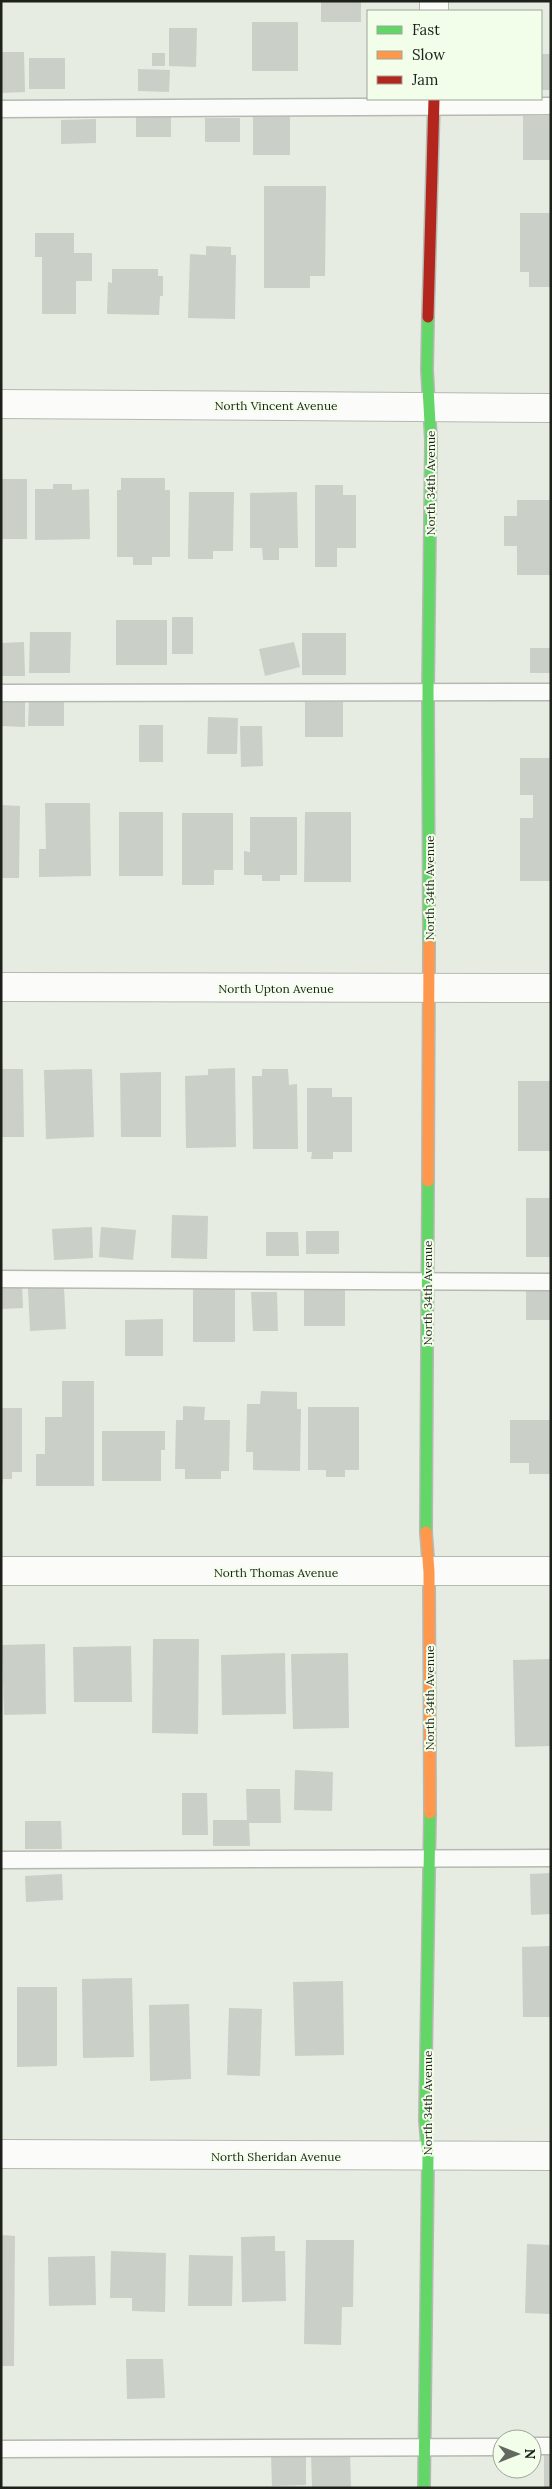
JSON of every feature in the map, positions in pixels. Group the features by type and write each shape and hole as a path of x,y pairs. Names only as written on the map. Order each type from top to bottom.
{"street":[{"name":"North 34th Avenue","path":"424,2488 428,2157 425,2120 430,1858 429,1572 426,1536 430,408 427,370 434,102"},
{"name":"North Vincent Avenue","path":"1,404 381,405 430,408 551,408"},
{"name":"North Upton Avenue","path":"1,987 551,988"},
{"name":"North Thomas Avenue","path":"1,1571 551,1572"},
{"name":"North Sheridan Avenue","path":"1,2154 551,2156"}],"lane":[{"path":"1,109 434,102 551,106"},
{"path":"1,693 551,692"},
{"path":"1,1279 427,1283 551,1282"},
{"path":"1,1860 551,1858"},
{"path":"1,2449 492,2446"}],"building":[{"path":"321,1 361,1 361,22 321,22"},
{"path":"252,22 298,22 298,71 252,71"},
{"path":"169,28 197,28 196,67 169,66"},
{"path":"1,52 24,52 25,92 1,93"},
{"path":"152,53 165,53 165,66 152,66"},
{"path":"542,54 551,54 551,90 542,90"},
{"path":"29,58 65,58 65,89 29,89"},
{"path":"138,69 170,70 169,92 138,91"},
{"path":"523,116 551,116 551,160 523,160"},
{"path":"136,117 171,117 171,137 136,137"},
{"path":"253,117 290,117 290,155 253,155"},
{"path":"205,118 240,118 240,142 205,142"},
{"path":"96,119 96,143 61,144 61,120"},
{"path":"264,186 326,186 325,276 310,276 310,288 264,288"},
{"path":"520,213 551,213 551,287 529,287 529,272 520,272"},
{"path":"35,233 74,233 74,253 92,253 92,281 76,281 76,314 42,314 42,257 35,257"},
{"path":"206,246 231,247 231,255 236,255 235,319 188,318 190,254 206,255"},
{"path":"112,269 158,269 158,276 163,276 163,296 160,296 159,315 107,314 108,282 112,283"},
{"path":"121,478 165,478 165,490 170,490 170,557 152,557 152,565 133,565 133,557 117,557 117,490 121,490"},
{"path":"1,479 27,479 27,539 1,539"},
{"path":"53,484 72,484 72,490 89,489 90,539 35,540 35,489 53,489"},
{"path":"315,485 343,485 343,495 356,495 356,548 337,548 337,567 315,567"},
{"path":"189,492 234,492 233,551 213,551 213,559 188,559"},
{"path":"297,492 298,548 279,548 279,560 263,560 262,548 250,548 250,493"},
{"path":"517,500 551,500 551,575 517,575 517,546 504,546 504,516 517,516"},
{"path":"172,617 193,617 193,654 172,654"},
{"path":"116,620 167,620 167,665 116,665"},
{"path":"30,632 71,632 70,673 29,673"},
{"path":"302,633 346,633 346,675 302,675"},
{"path":"24,642 25,676 1,676 1,643"},
{"path":"294,642 300,667 265,676 259,649"},
{"path":"530,648 551,648 551,673 530,673"},
{"path":"1,702 25,702 25,727 1,726"},
{"path":"29,702 64,702 64,726 28,726"},
{"path":"305,702 343,702 343,737 305,737"},
{"path":"208,717 238,718 237,754 207,754"},
{"path":"139,725 163,725 163,762 139,762"},
{"path":"240,726 262,726 263,766 241,767"},
{"path":"520,758 551,758 551,881 520,881 520,818 533,818 533,795 520,795"},
{"path":"45,803 90,803 91,876 39,877 39,849 46,849"},
{"path":"1,805 20,806 19,878 1,878"},
{"path":"119,812 163,812 163,876 119,876"},
{"path":"305,812 351,812 351,882 304,882"},
{"path":"182,813 233,813 233,870 214,870 214,885 182,885"},
{"path":"250,817 297,817 297,875 280,875 280,881 262,881 262,875 244,875 244,851 250,852"},
{"path":"235,1068 236,1147 186,1148 185,1076 208,1075 208,1069"},
{"path":"1,1069 23,1069 24,1137 1,1137"},
{"path":"92,1069 94,1137 46,1139 44,1070"},
{"path":"262,1069 288,1069 289,1085 297,1084 298,1149 253,1149 252,1076 262,1076"},
{"path":"161,1072 161,1137 121,1137 120,1073"},
{"path":"518,1081 551,1081 551,1151 518,1151"},
{"path":"307,1088 332,1088 332,1097 352,1097 352,1152 333,1152 333,1159 311,1159 312,1152 307,1152"},
{"path":"526,1198 551,1198 551,1257 526,1257"},
{"path":"172,1215 208,1216 207,1259 171,1258"},
{"path":"92,1227 93,1258 54,1260 52,1229"},
{"path":"101,1227 136,1230 133,1260 99,1257"},
{"path":"306,1231 339,1231 339,1254 306,1254"},
{"path":"266,1232 298,1232 299,1256 266,1256"},
{"path":"22,1284 23,1308 1,1309 1,1285"},
{"path":"304,1284 345,1284 345,1326 304,1326"},
{"path":"526,1284 551,1284 551,1320 526,1320"},
{"path":"64,1287 66,1329 30,1331 28,1288"},
{"path":"193,1289 235,1289 235,1342 193,1342"},
{"path":"251,1292 277,1292 278,1331 253,1331"},
{"path":"163,1319 163,1356 125,1356 125,1320"},
{"path":"62,1381 94,1381 94,1486 36,1486 36,1454 45,1454 45,1417 62,1417"},
{"path":"261,1391 297,1392 297,1409 301,1409 300,1471 253,1470 253,1452 246,1452 247,1404 260,1404"},
{"path":"183,1406 205,1407 204,1420 230,1420 229,1471 221,1471 221,1479 185,1479 185,1469 175,1469 176,1420 183,1420"},
{"path":"308,1407 359,1407 359,1470 345,1470 345,1477 326,1477 326,1470 308,1470"},
{"path":"1,1408 22,1408 22,1472 12,1472 12,1479 3,1479 3,1483 1,1483"},
{"path":"510,1420 551,1420 551,1474 529,1474 529,1463 510,1463"},
{"path":"102,1431 165,1431 165,1450 161,1450 161,1481 102,1481"},
{"path":"153,1639 199,1639 198,1734 152,1733"},
{"path":"45,1644 46,1714 4,1715 2,1645"},
{"path":"131,1646 132,1702 74,1702 73,1647"},
{"path":"285,1653 286,1714 222,1715 221,1655"},
{"path":"348,1653 349,1728 293,1729 291,1654"},
{"path":"551,1659 551,1746 515,1747 513,1660"},
{"path":"295,1770 333,1772 332,1811 294,1810"},
{"path":"246,1789 280,1789 281,1823 249,1823 250,1846 213,1846 213,1820 247,1820"},
{"path":"182,1793 207,1793 208,1835 182,1835"},
{"path":"25,1821 61,1821 62,1849 25,1849"},
{"path":"551,1873 551,1914 531,1915 530,1874"},
{"path":"62,1874 63,1900 26,1902 25,1876"},
{"path":"551,1946 551,2017 523,2017 522,1947"},
{"path":"132,1978 134,2057 83,2058 82,1979"},
{"path":"343,1981 344,2055 295,2056 293,1982"},
{"path":"17,1987 57,1987 57,2066 17,2067"},
{"path":"189,2004 191,2079 150,2081 149,2005"},
{"path":"229,2008 262,2009 260,2076 227,2075"},
{"path":"1,2235 15,2236 14,2366 1,2366"},
{"path":"275,2236 275,2251 285,2251 286,2301 242,2302 241,2237"},
{"path":"306,2240 354,2240 353,2307 342,2307 341,2345 304,2344"},
{"path":"527,2244 551,2245 551,2314 525,2313"},
{"path":"111,2251 166,2253 165,2312 132,2311 132,2298 110,2298"},
{"path":"189,2255 233,2256 232,2306 188,2306"},
{"path":"95,2256 96,2305 49,2306 48,2257"},
{"path":"126,2359 163,2359 165,2398 127,2399"},
{"path":"350,2453 351,2488 312,2488 311,2454"},
{"path":"306,2454 306,2485 272,2486 271,2455"},
{"path":"544,2454 551,2454 551,2488 544,2488"}],"traffic: fast":[{"path":"428,317 427,370 431,441 428,692 429,945"},
{"path":"426,1532 428,1181"},
{"path":"424,2488 428,2157 425,2120 430,1813"}],"traffic: slow":[{"path":"428,1181 429,945"},
{"path":"426,1532 429,1572 430,1813"}],"traffic: jam":[{"path":"428,317 434,100"}]}
